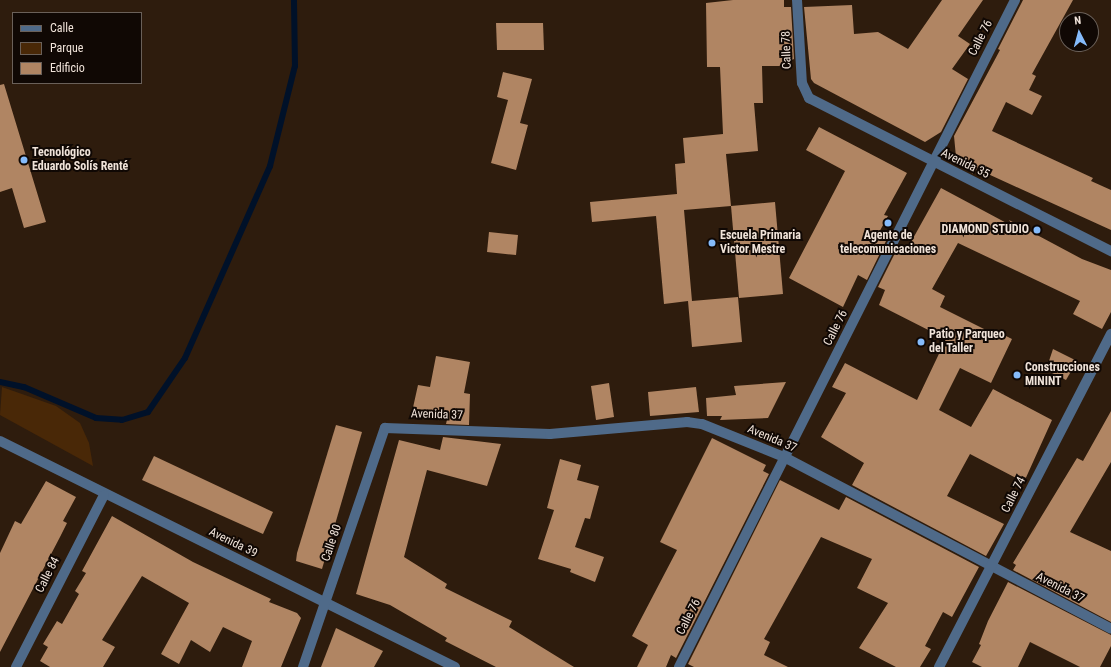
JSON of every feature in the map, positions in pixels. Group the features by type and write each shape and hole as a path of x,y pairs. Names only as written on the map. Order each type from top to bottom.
{"street":[{"name":"Calle 78","path":"797,0 802,83 809,98"},
{"name":"Calle 76","path":"679,667 931,162 1015,0"},
{"name":"Avenida 35","path":"809,98 931,162 1111,251"},
{"name":"Calle 74","path":"939,667 1111,334"},
{"name":"Avenida 37","path":"385,428 550,434 694,422 784,457 1111,629"},
{"name":"Calle 80","path":"303,667 385,428"},
{"name":"Avenida 39","path":"0,442 104,495 326,601 455,667"},
{"name":"Calle 84","path":"16,667 104,495"}],"green space":[{"path":"2,387 56,406 80,423 89,443 93,466 0,415"}],"building":[{"path":"733,0 784,0 784,7 791,7 794,59 779,66 762,66 763,103 754,103 758,151 726,154 731,206 684,210 692,301 738,297 742,342 692,347 688,301 664,304 656,216 592,222 590,202 677,194 675,164 685,163 683,138 723,134 720,67 707,67 706,3"},
{"path":"942,0 983,0 958,36 970,44 952,69 968,79 941,132 925,142 814,83 811,79 804,7 852,5 854,34 878,32 908,49"},
{"path":"1023,0 1073,0 1066,12 1059,12 1059,25 1032,74 1036,76 1029,90 1042,96 1032,115 1006,102 992,131 1093,178 1091,181 1111,190 1111,230 988,174 974,170 973,174 956,157 954,136 1000,50 998,49"},
{"path":"496,23 543,23 544,50 497,50"},
{"path":"503,72 532,79 520,123 528,125 516,170 491,163 508,100 497,97"},
{"path":"4,84 46,222 24,228 12,188 0,192 0,85"},
{"path":"819,127 907,173 884,215 888,216 877,236 886,241 867,280 858,275 843,307 789,278 845,171 806,150"},
{"path":"941,188 1014,227 1009,220 1082,259 1111,270 1111,312 1102,329 1073,314 1080,301 958,243 932,289 945,296 940,307 996,335 998,332 1012,339 991,383 960,368 939,410 971,427 993,389 1052,420 1024,482 970,454 947,496 1004,524 986,556 852,485 864,463 821,437 846,393 832,387 845,363 917,400 946,339 879,305 885,290 878,287 898,247 906,251"},
{"path":"775,202 783,294 739,298 731,206"},
{"path":"489,232 518,235 516,255 487,252"},
{"path":"1053,349 1077,361 1066,380 1046,370"},
{"path":"436,356 470,362 464,393 470,394 469,425 446,424 448,415 412,412 418,385 430,387"},
{"path":"786,382 768,418 720,420 722,416 707,416 706,398 736,395 734,386"},
{"path":"609,383 614,417 596,420 591,386"},
{"path":"696,387 699,412 650,416 648,392"},
{"path":"1111,411 1111,462 1070,532 1111,551 1111,622 1013,570 1016,565 1013,563 1077,458 1083,461"},
{"path":"336,425 362,432 322,569 296,561 297,553"},
{"path":"443,437 501,444 487,486 427,470 404,557 447,584 445,588 512,621 509,627 574,667 496,667 445,641 447,638 390,605 356,594 399,440 440,450"},
{"path":"712,438 766,465 763,471 769,474 676,658 671,655 666,667 637,667 648,645 632,636 677,550 660,542"},
{"path":"154,456 273,512 263,534 142,480"},
{"path":"560,459 581,465 577,480 599,486 590,519 585,518 575,547 604,557 595,582 570,572 571,569 538,559 554,510 547,508"},
{"path":"780,480 839,510 846,497 979,567 952,617 943,612 925,646 931,649 920,667 896,667 859,648 888,603 857,588 872,559 821,537 764,639 770,642 764,655 788,667 694,667 688,664"},
{"path":"46,481 76,497 63,521 67,523 0,652 0,553 15,521 21,524"},
{"path":"112,516 193,562 271,599 269,602 297,613 301,618 281,667 242,667 252,641 223,627 210,652 191,640 179,664 161,654 189,603 142,576 102,640 115,647 103,667 50,667 40,661 48,647 43,644 57,621 62,624 79,594 75,591 86,573 82,571"},
{"path":"1008,582 1111,635 1111,646 1100,667 1080,667 1030,642 1018,667 982,667 972,662 981,645 979,644 988,621"},
{"path":"336,628 383,651 374,667 321,667"}],"waterway":[{"path":"0,382 24,387 96,418 122,420 148,412 185,358 270,166 295,66 294,0"}],"place":[{"name":"Tecnológico Eduardo Solís Renté","path":"24,160"},
{"name":"Agente de telecomunicaciones","path":"888,223"},
{"name":"DIAMOND STUDIO","path":"1037,230"},
{"name":"Escuela Primaria Victor Mestre","path":"712,243"},
{"name":"Patio y Parqueo del Taller","path":"921,342"},
{"name":"Construcciones MININT","path":"1017,375"}]}
